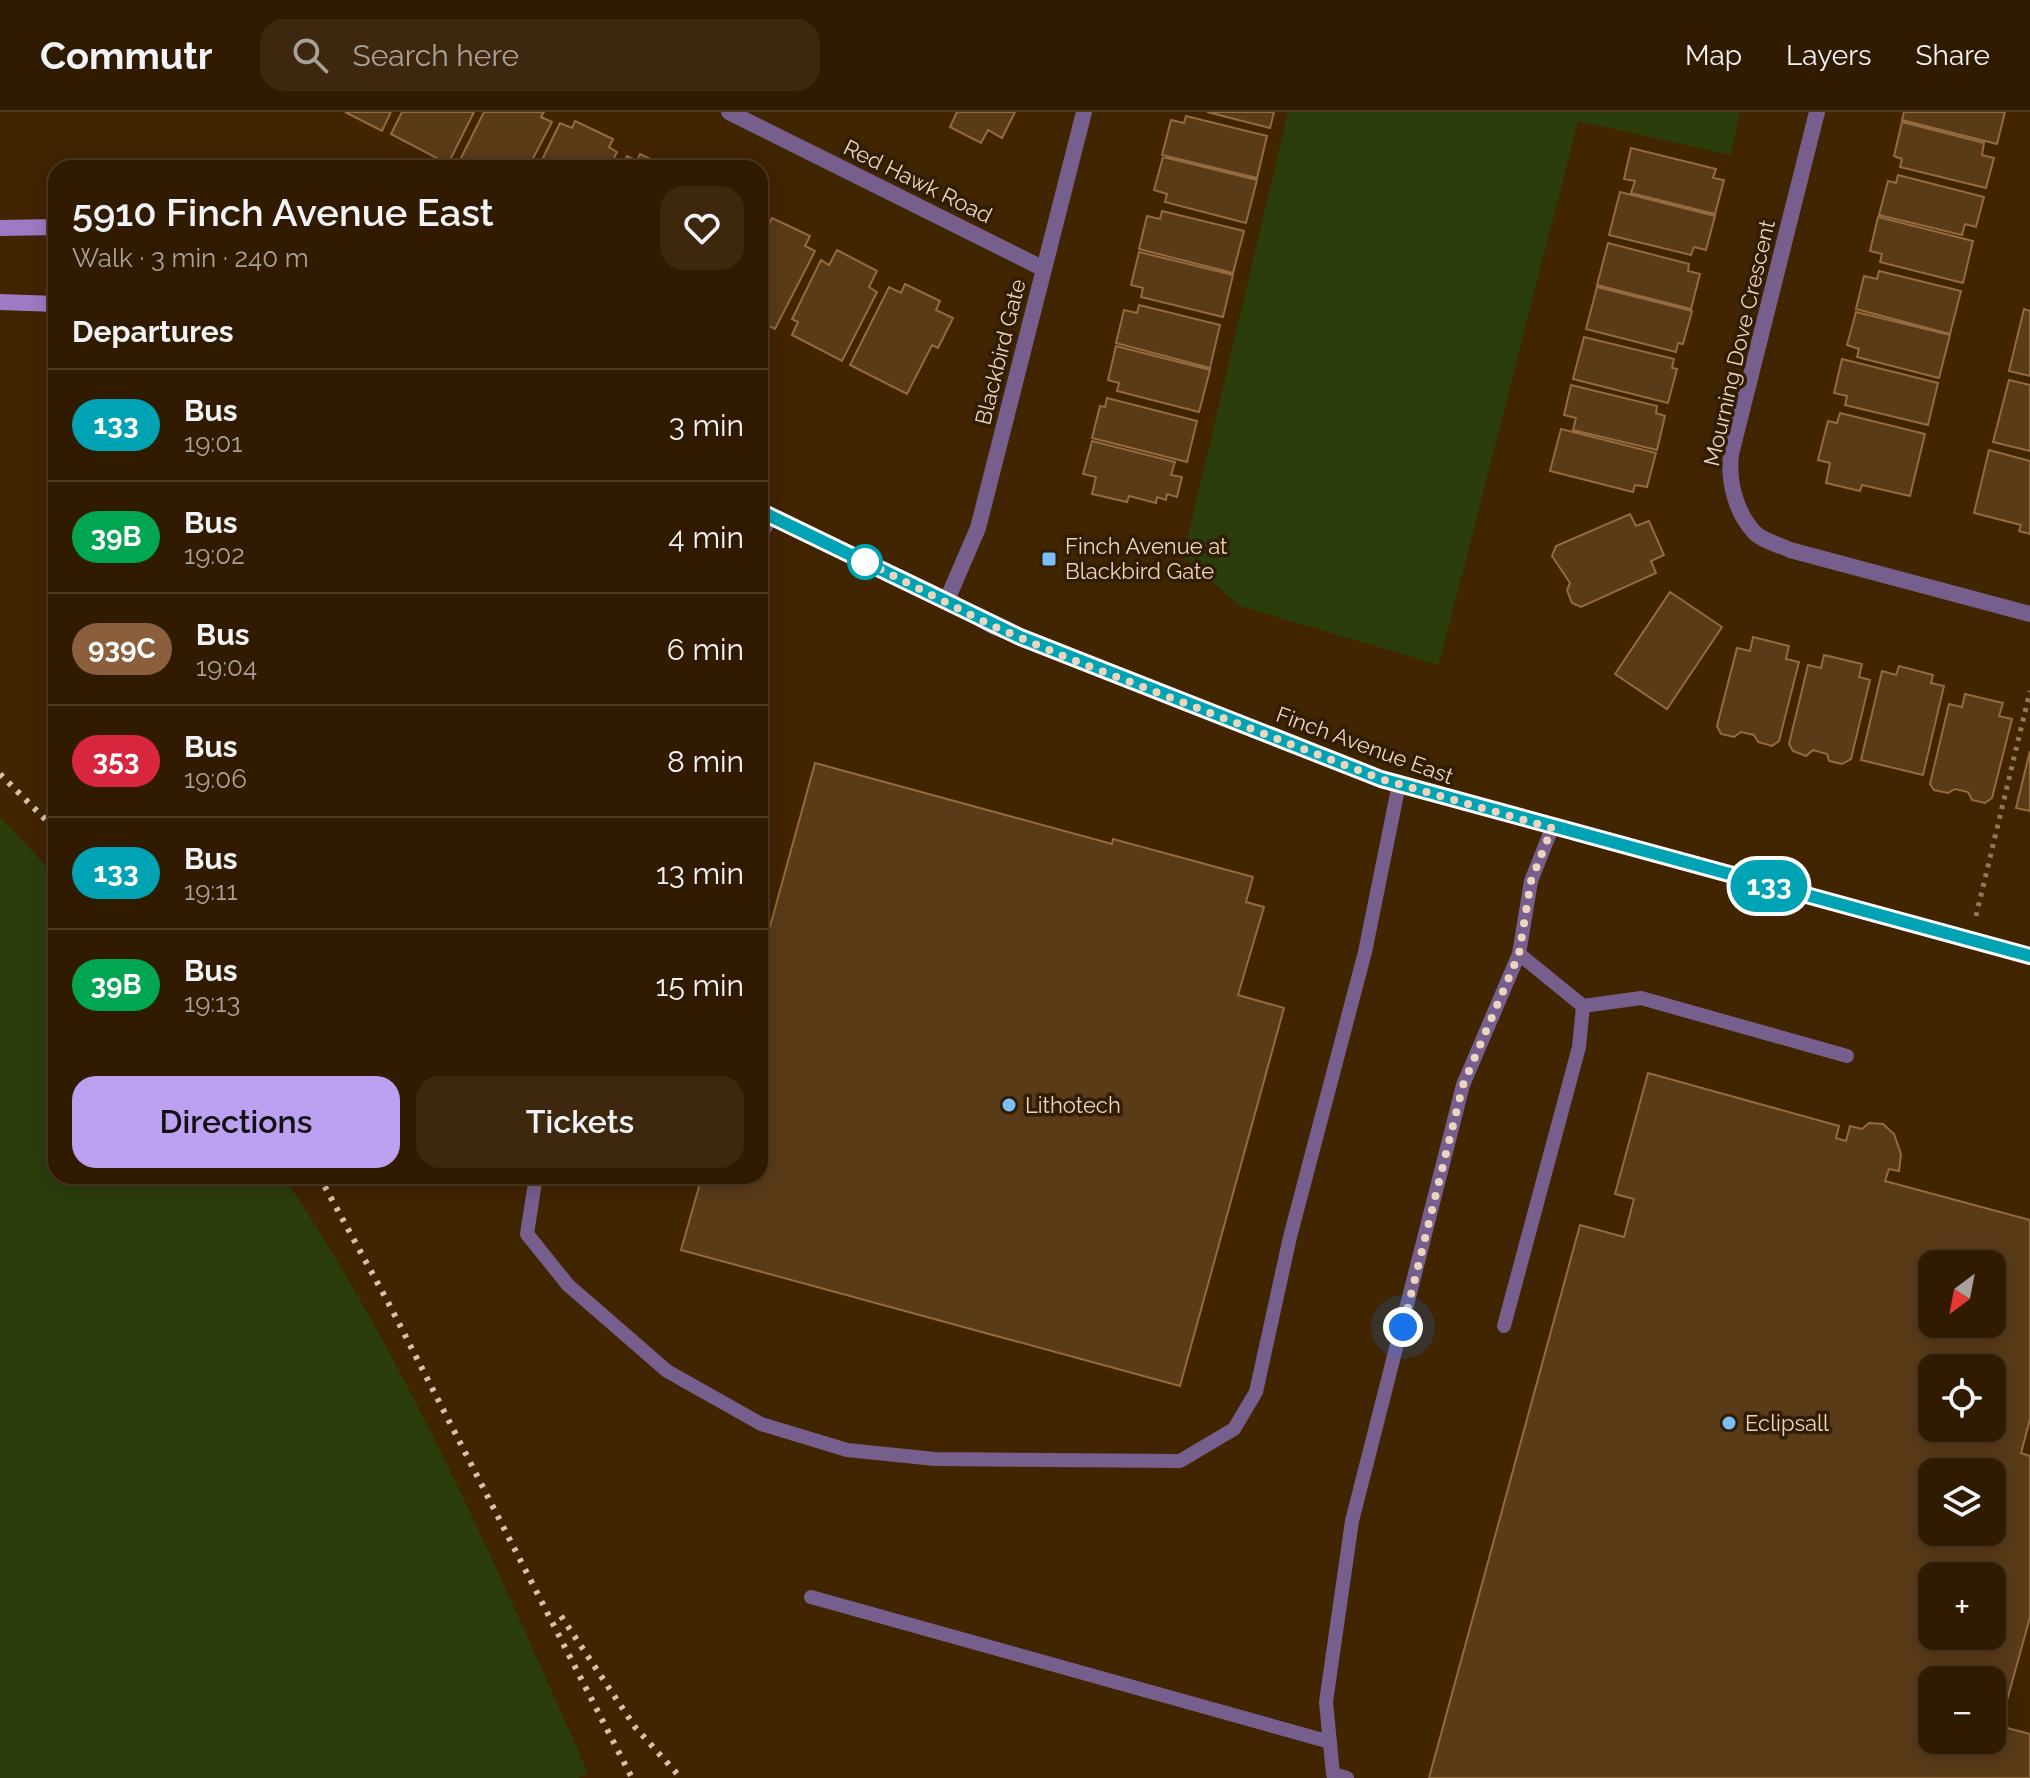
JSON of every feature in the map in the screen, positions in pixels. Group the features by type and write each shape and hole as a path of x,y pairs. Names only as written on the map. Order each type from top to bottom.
{"main road":[{"path":"0,228 48,227"},
{"path":"0,302 48,304"},
{"name":"Finch Avenue East","path":"768,515 947,600 993,626 1068,658 1399,784 2030,956"}],"street":[{"name":"Red Hawk Road","path":"729,112 1044,269"},
{"name":"Blackbird Gate","path":"947,600 978,528 1084,112"},
{"name":"Mourning Dove Crescent","path":"1817,112 1731,454 1729,478 1738,503 1756,534 1790,550 2030,614"}],"lane":[{"path":"535,1184 527,1234 568,1285 667,1371 761,1424 847,1450 935,1459 1180,1461 1234,1429 1256,1392 1290,1237 1365,952 1399,784"},
{"path":"1347,1778 1333,1774 1326,1702 1352,1521 1463,1085 1519,954 1531,881 1552,828"},
{"path":"1519,954 1583,1006 1641,998 1847,1056"},
{"path":"1504,1326 1579,1047 1583,1006"},
{"path":"811,1597 1330,1742"}],"path":[{"path":"1970,940 2030,691"}],"green space":[{"path":"1288,112 1740,112 1731,155 1578,121 1439,665 1240,606 1183,557"},
{"path":"0,817 48,868 48,1184 288,1184 329,1247 411,1393 485,1544 588,1773 578,1778 0,1778"}],"building":[{"path":"345,112 391,112 382,131"},
{"path":"402,112 474,112 450,160 440,160 391,134"},
{"path":"484,112 544,112 541,117 552,122 532,160 460,160"},
{"path":"957,112 1015,112 1002,138 988,130 981,143 950,127"},
{"path":"1207,112 1274,112 1270,128"},
{"path":"1904,112 2005,112 1997,144 1902,120"},
{"path":"1186,116 1267,136 1257,178 1162,155 1171,120 1184,123"},
{"path":"575,121 613,139 609,147 617,152 613,160 542,160 560,123 572,128"},
{"path":"1902,122 1984,143 1982,155 1994,158 1986,188 1900,167 1902,159 1894,156"},
{"path":"1631,148 1716,169 1713,178 1724,180 1715,214 1631,193 1635,181 1624,179"},
{"path":"640,154 652,160 637,160"},
{"path":"1163,157 1257,180 1246,223 1165,202 1167,194 1154,190"},
{"path":"1898,175 1984,197 1976,227 1965,224 1962,235 1879,215 1888,181 1896,183"},
{"path":"1620,192 1715,216 1706,250 1694,247 1691,255 1609,235"},
{"path":"1162,211 1244,231 1233,273 1139,249 1147,216 1160,219"},
{"path":"1878,217 1973,241 1963,283 1880,262 1882,254 1870,251"},
{"path":"772,218 810,236 805,246 815,251 775,329 768,326 768,227"},
{"path":"1608,243 1689,264 1688,271 1700,274 1691,309 1597,285"},
{"path":"837,250 877,271 869,287 877,292 842,361 792,335 798,322 792,319 821,260 829,265"},
{"path":"1139,252 1233,275 1223,317 1141,297 1143,288 1131,285"},
{"path":"1879,271 1961,291 1950,334 1856,309 1864,276 1877,279"},
{"path":"905,284 940,301 936,310 953,318 938,348 932,345 907,394 850,365 889,287 901,293"},
{"path":"1597,287 1692,311 1683,344 1678,343 1676,352 1586,329"},
{"path":"1139,305 1220,325 1210,368 1116,343 1124,310 1137,313"},
{"path":"2024,309 2030,311 2030,376 2009,371"},
{"path":"1856,312 1950,335 1939,378 1857,357 1859,349 1847,345"},
{"path":"1584,337 1674,359 1672,368 1677,369 1668,403 1573,379"},
{"path":"1116,346 1210,370 1199,412 1117,391 1119,383 1108,380"},
{"path":"1842,359 1938,383 1928,425 1845,405 1847,396 1834,393"},
{"path":"2009,380 2030,385 2030,451 1993,442"},
{"path":"1571,385 1657,406 1656,413 1665,416 1657,450 1573,430 1576,418 1564,415"},
{"path":"1107,398 1197,421 1187,462 1092,438 1100,406 1105,407"},
{"path":"1840,413 1925,434 1910,496 1862,485 1860,491 1826,483 1830,463 1818,460 1828,421 1837,423"},
{"path":"1561,429 1656,453 1647,487 1635,485 1633,492 1550,471"},
{"path":"1092,441 1175,462 1171,475 1182,477 1177,497 1167,494 1166,500 1157,497 1156,503 1129,496 1127,502 1092,494 1096,477 1083,474"},
{"path":"1989,450 2030,461 2030,534 2019,531 2021,525 1974,513"},
{"path":"1630,514 1636,526 1649,521 1664,555 1651,561 1656,573 1581,607 1572,603 1567,590 1570,583 1552,556 1556,546"},
{"path":"1670,592 1722,627 1667,709 1615,674"},
{"path":"1753,637 1789,646 1786,659 1799,662 1779,741 1772,746 1758,742 1754,735 1741,732 1734,737 1721,734 1717,726 1737,648 1750,651"},
{"path":"1824,655 1862,664 1859,677 1870,680 1851,759 1842,764 1829,761 1827,754 1813,750 1806,756 1793,751 1789,744 1808,665 1821,668"},
{"path":"1899,666 1933,675 1931,683 1944,686 1923,775 1861,760 1882,671 1896,675"},
{"path":"1965,694 2003,703 1999,716 2012,719 1992,798 1985,803 1972,800 1968,792 1955,789 1948,793 1934,790 1930,784 1949,704 1962,707"},
{"path":"2030,751 2030,811 2016,808"},
{"name":"Lithotech","path":"815,763 1112,844 1113,839 1253,877 1246,902 1264,907 1238,995 1284,1008 1180,1386 681,1250 700,1184 768,1184 768,934"},
{"name":"Eclipsall","path":"1648,1073 1839,1126 1836,1138 1846,1141 1850,1126 1862,1129 1869,1123 1883,1124 1894,1134 1901,1154 1899,1171 1889,1169 1885,1181 2030,1220 2030,1419 2021,1453 2030,1456 2030,1617 2006,1704 2006,1666 1918,1666 1918,1754 2006,1754 2006,1728 2030,1734 2030,1778 1429,1778 1580,1225 1624,1237 1634,1199 1615,1194"}],"railway":[{"path":"0,774 48,822"},
{"path":"323,1184 389,1304 632,1778"},
{"path":"561,1616 635,1727 681,1778"}],"bus line":[{"name":"133","path":"768,515 947,600 993,626 1381,779 1524,821 2030,956"}],"place":[{"name":"Finch Avenue at Blackbird Gate","path":"1049,559"},
{"name":"Lithotech","path":"1009,1105"},
{"name":"Eclipsall","path":"1729,1423"}],"route":[{"path":"865,562 860,559 947,600 993,626 1068,658 1381,779 1552,828 1531,881 1519,954 1463,1085 1403,1327"}]}
